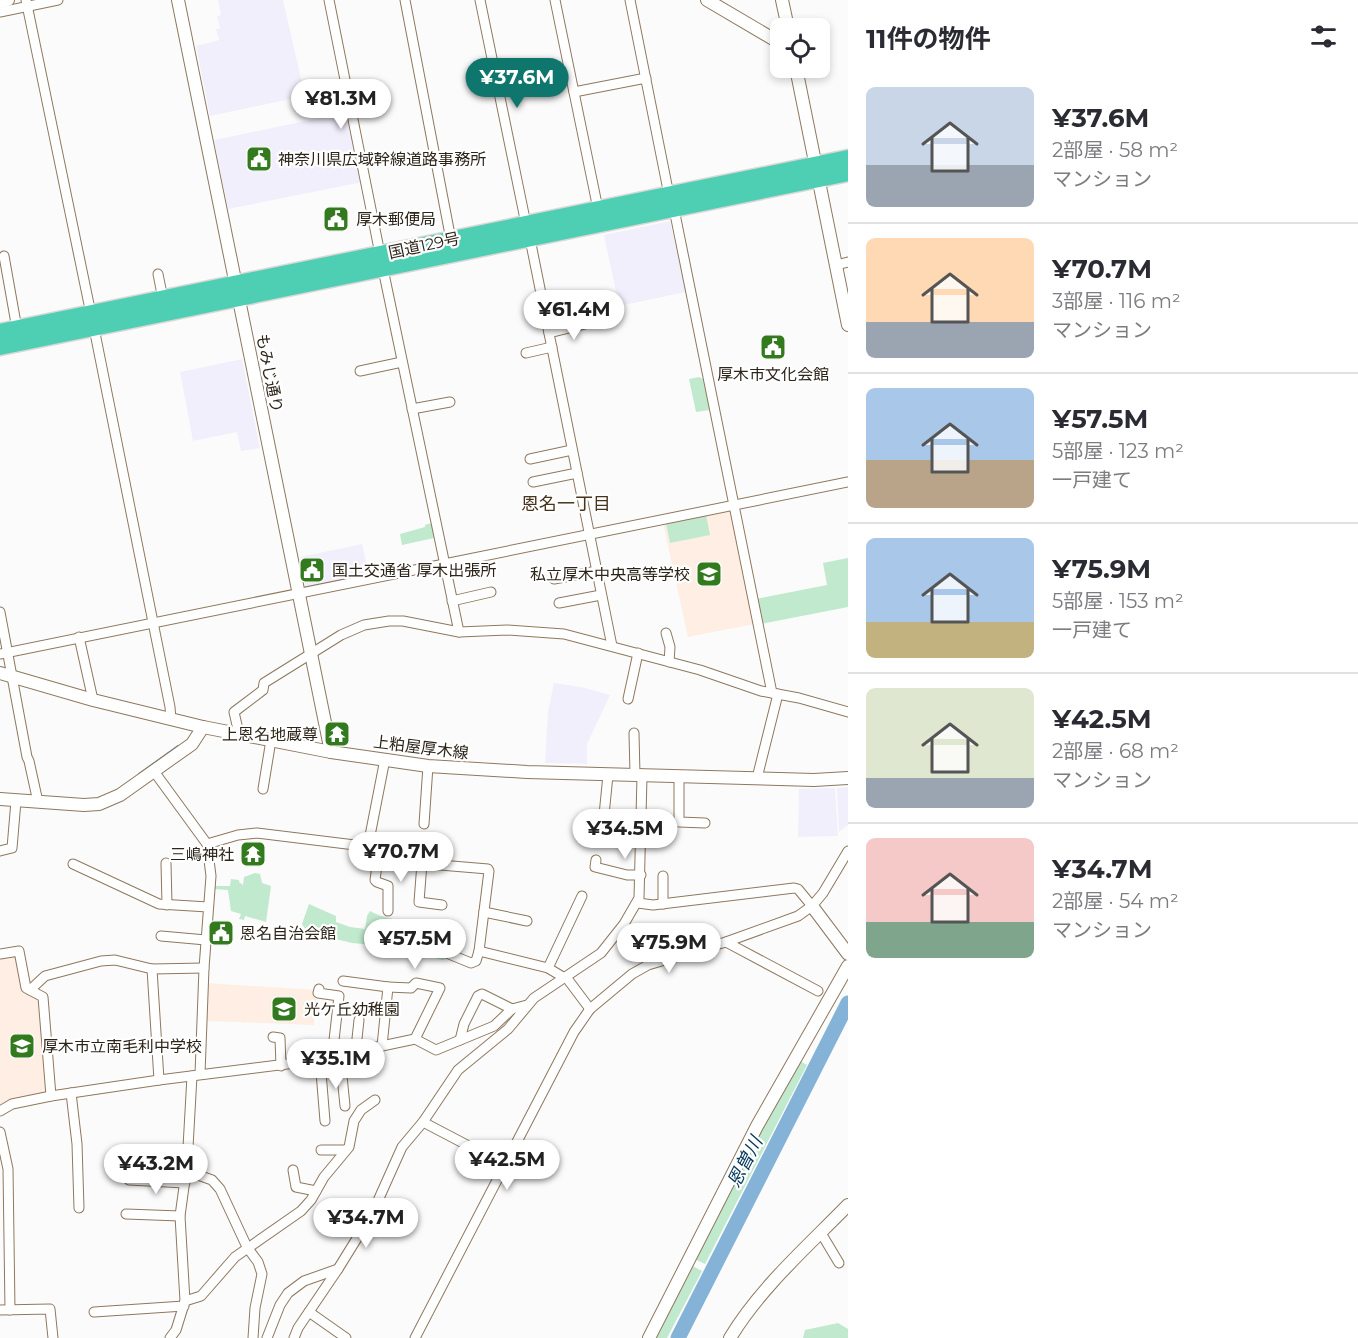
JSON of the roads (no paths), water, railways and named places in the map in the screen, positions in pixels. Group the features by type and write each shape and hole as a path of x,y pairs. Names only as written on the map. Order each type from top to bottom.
{"highway":[{"name":"国道129号","path":"0,332 92,321 672,202 817,172 848,158"},
{"name":"国道129号","path":"817,172 848,174"},
{"name":"国道129号","path":"382,261 451,240 528,231 598,209 672,202"},
{"name":"国道129号","path":"0,347 163,299 238,291"}],"street":[{"path":"0,2 8,0"},
{"path":"0,12 26,3 58,0"},
{"name":"もみじ通り","path":"178,0 331,752"},
{"path":"329,0 459,632"},
{"path":"405,0 451,240"},
{"path":"480,0 612,646"},
{"path":"555,0 567,81 574,92 598,209"},
{"path":"630,0 775,693 757,778"},
{"path":"707,0 770,37"},
{"path":"782,0 786,18"},
{"path":"26,3 171,720"},
{"path":"574,92 646,78"},
{"path":"798,78 817,172 842,263 848,325"},
{"path":"3,256 17,329"},
{"path":"158,274 163,299"},
{"path":"549,333 593,322"},
{"path":"525,353 552,347"},
{"path":"360,371 402,362"},
{"path":"412,409 450,402"},
{"path":"530,459 572,450"},
{"path":"533,482 577,473"},
{"path":"4,653 848,482"},
{"path":"554,579 597,571"},
{"path":"452,601 491,592"},
{"path":"559,603 601,595"},
{"path":"0,612 6,675 38,802"},
{"path":"239,734 234,712 263,690 264,683 341,635 364,625 389,621 414,622 459,632 564,634 700,670 738,684 848,712"},
{"path":"666,633 670,647 669,662"},
{"path":"79,638 93,700"},
{"path":"628,699 638,653"},
{"name":"上粕屋厚木線","path":"6,675 93,700 203,727 331,752 450,769 638,776 848,778"},
{"path":"0,800 99,804 120,795 192,744 203,727"},
{"path":"294,1338 372,1214 402,1147 423,1122 458,1070 508,1029 527,1005 601,953 638,903 641,875 636,738"},
{"path":"263,789 271,740"},
{"path":"367,851 385,759"},
{"path":"414,820 424,822 428,766"},
{"path":"153,770 207,844 211,876 196,1075 187,1171 180,1216 184,1304 176,1330 170,1338"},
{"path":"602,835 608,775"},
{"path":"679,776 679,826 705,822"},
{"path":"0,851 12,848 16,801"},
{"path":"207,844 238,835 257,833 363,846 371,856 378,858 488,869 476,961 471,963 449,954"},
{"path":"415,1338 574,1032 590,1009 633,974 648,965 726,942 789,920 812,906 823,893 848,851"},
{"path":"378,858 375,880 392,886 388,910"},
{"path":"166,863 167,905"},
{"path":"422,863 416,902 438,906"},
{"path":"78,864 159,904 208,907"},
{"path":"595,867 627,875 641,875"},
{"path":"663,876 663,904"},
{"path":"638,903 653,905 794,888 812,906 848,954"},
{"path":"548,968 579,898"},
{"path":"484,912 527,921"},
{"path":"161,936 206,940"},
{"path":"726,942 818,991"},
{"path":"0,954 19,951 26,987 43,997 51,1096"},
{"path":"479,951 525,959 548,968 565,977 590,1009"},
{"path":"30,990 45,976 101,961 115,960 152,969 204,968"},
{"path":"649,1338 757,1126 848,966"},
{"path":"152,969 159,1080"},
{"path":"343,981 388,987 411,988 416,984 440,988 415,1039"},
{"path":"382,1046 388,987"},
{"path":"319,989 318,993 339,996 336,1057 342,1099"},
{"path":"460,1040 464,1024 478,996 482,994 512,1009"},
{"path":"0,1112 12,1104 51,1096 320,1060 415,1039 436,1050 494,1026 512,1009 527,1005"},
{"path":"354,1053 359,1020"},
{"path":"273,1037 280,1038 281,1066"},
{"path":"320,1060 322,1116"},
{"path":"71,1093 77,1144 79,1208"},
{"path":"94,1312 184,1304 201,1296 235,1257 247,1247 306,1209 324,1177 349,1147 354,1120 361,1110 375,1100"},
{"path":"423,1122 505,1165"},
{"path":"0,1132 8,1169 4,1199 5,1263 10,1310"},
{"path":"321,1150 345,1150"},
{"path":"293,1170 296,1187 316,1191"},
{"path":"187,1171 212,1180 220,1189 247,1247 258,1262 262,1274 255,1308 253,1338"},
{"path":"129,1180 185,1183"},
{"path":"730,1338 743,1316 759,1297 848,1205"},
{"path":"126,1214 180,1216"},
{"path":"821,1233 839,1263"},
{"path":"267,1338 280,1305 288,1293 304,1281 338,1269"},
{"path":"0,1310 50,1310 53,1338"},
{"path":"309,1312 345,1338"}],"waterway":[{"path":"139,774 178,746"},
{"name":"恩曽川","path":"678,1338 848,1003"}],"place":[{"name":"神奈川県広域幹線道路事務所","path":"259,159"},
{"name":"厚木郵便局","path":"336,219"},
{"name":"厚木市文化会館","path":"773,347"},
{"name":"国土交通省 厚木出張所","path":"312,570"},
{"name":"私立厚木中央高等学校","path":"709,574"},
{"name":"上恩名地蔵尊","path":"337,734"},
{"name":"三嶋神社","path":"253,854"},
{"name":"恩名自治会館","path":"221,933"},
{"name":"光ケ丘幼稚園","path":"284,1009"},
{"name":"厚木市立南毛利中学校","path":"22,1046"}],"district":[{"name":"恩名一丁目","path":"566,504"}]}
